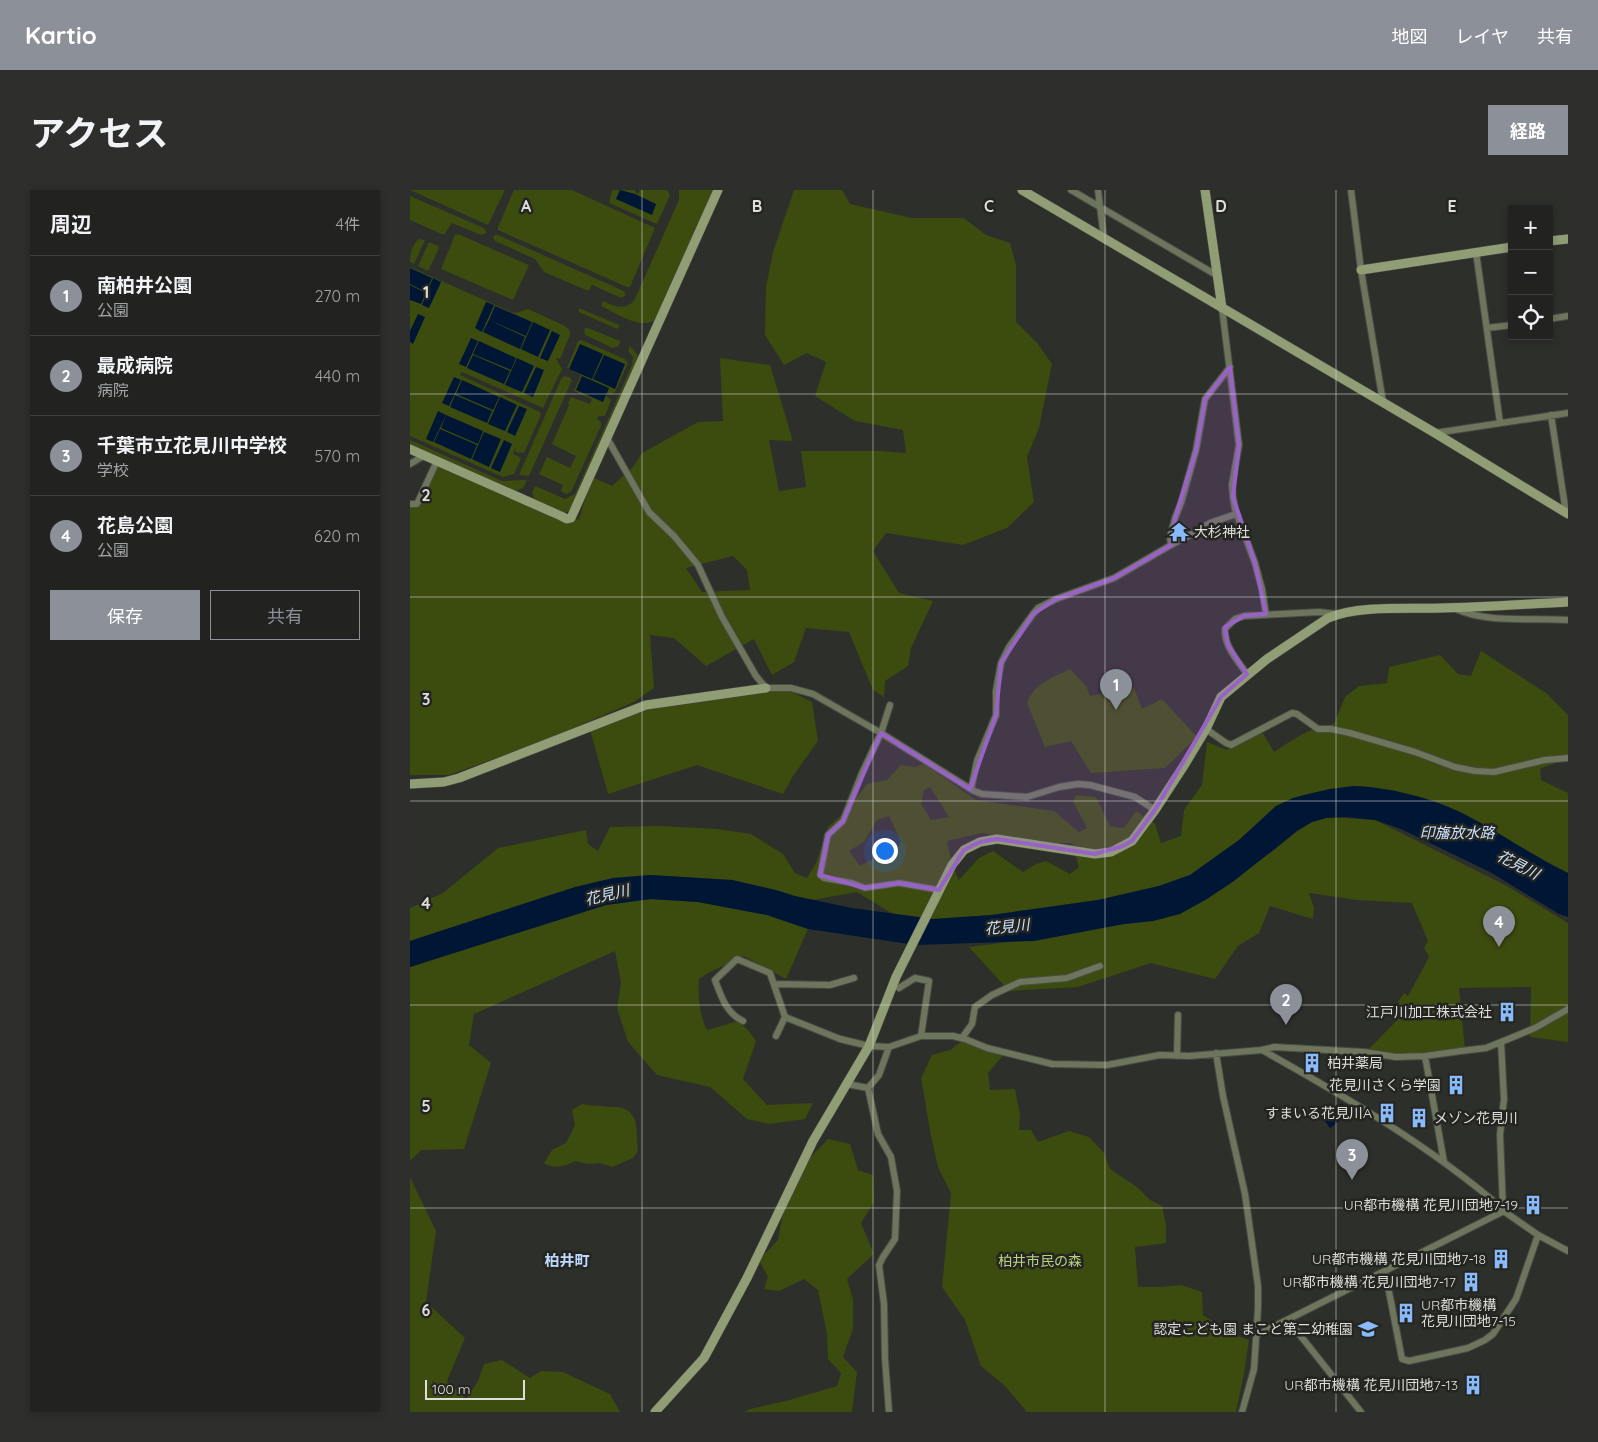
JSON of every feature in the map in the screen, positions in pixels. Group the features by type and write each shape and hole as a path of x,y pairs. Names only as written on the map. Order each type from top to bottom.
{"street":[{"path":"410,449 567,519 571,518 574,515 718,190"},
{"path":"1022,190 1383,402 1567,513"},
{"path":"1071,190 1218,276"},
{"path":"1098,190 1104,239"},
{"path":"1205,190 1239,444 1232,485 1233,498 1236,514 1255,564 1266,614"},
{"path":"1351,190 1361,270 1383,402"},
{"path":"1553,241 1568,239"},
{"path":"1361,270 1508,248"},
{"path":"1476,252 1500,422"},
{"path":"1553,318 1568,316"},
{"path":"1486,328 1508,325"},
{"path":"1171,544 1170,537 1175,518 1196,450 1205,400 1230,367"},
{"path":"1435,433 1568,413"},
{"path":"1551,415 1567,513"},
{"path":"607,438 650,512 674,536 698,565 722,617 756,676 766,688"},
{"path":"410,464 425,455"},
{"path":"410,504 417,504 437,461"},
{"path":"971,789 977,761 996,715 996,690 1001,663 1009,647 1033,614 1044,605 1114,578 1171,544 1200,530 1210,522 1236,514"},
{"path":"655,1412 704,1358 747,1278 813,1141 869,1046 896,977 937,893 952,865 964,850 980,842 997,839 1095,854 1111,852 1132,841 1155,810 1206,729 1221,697 1266,659 1328,618 1357,610 1453,608 1568,602"},
{"path":"1453,608 1467,614 1483,616 1568,620"},
{"path":"1247,674 1228,645 1224,635 1225,629 1235,620 1244,616 1266,614 1319,612 1338,614"},
{"path":"410,784 444,782 459,778 646,705 766,688 785,688 813,694 882,733 982,794 1027,797 1059,787 1078,784 1090,785 1135,797 1155,810"},
{"path":"890,705 882,733 862,773 843,821 828,835 820,875 824,878 852,882 864,888 899,883 937,893"},
{"path":"1206,729 1230,745 1292,713 1297,714 1318,728 1350,733 1415,752 1455,767 1475,771 1494,772 1544,760 1568,758"},
{"path":"743,1021 731,1013 722,999 715,980 738,959 770,973 785,1017 776,1036"},
{"path":"962,1038 972,1024 975,1007 992,995 1020,982 1067,978 1100,966"},
{"path":"774,984 830,985 854,978"},
{"path":"899,988 915,978 929,981 921,1036"},
{"path":"785,1017 840,1039 869,1046 890,1047 921,1036 953,1036 987,1048 1052,1064 1107,1065 1160,1055 1178,1056 1262,1050 1274,1047 1364,1052 1396,1057 1425,1056 1486,1048 1535,1028 1568,1009"},
{"path":"1178,1015 1178,1056"},
{"path":"1501,1042 1504,1099 1500,1135 1504,1211"},
{"path":"868,1088 879,1076 890,1047"},
{"path":"1262,1050 1334,1090 1444,1162 1504,1211 1538,1235 1568,1251"},
{"path":"1216,1053 1223,1096 1245,1194 1258,1286 1254,1369 1242,1412"},
{"path":"1425,1056 1444,1162"},
{"path":"847,1084 868,1088"},
{"path":"868,1088 878,1134 891,1157 897,1191 895,1239 879,1265 884,1304 885,1359 889,1412"},
{"path":"1257,1335 1504,1211"},
{"path":"1385,1271 1402,1359 1409,1361 1468,1348 1493,1334 1516,1299 1538,1235"},
{"path":"1288,1320 1361,1412"}],"highlighted area":[{"path":"1230,367 1239,445 1233,497 1255,563 1266,614 1244,616 1225,627 1228,645 1247,674 1221,697 1155,810 1132,841 1123,846 1095,854 997,839 980,842 964,850 939,890 899,883 865,888 820,875 828,835 843,821 881,733 970,789 996,715 1001,663 1033,614 1056,599 1114,578 1171,545 1175,518 1196,450 1205,399"}],"green space":[{"path":"410,190 505,190 488,225"},
{"path":"514,190 572,190 655,228 630,287 498,230"},
{"path":"612,190 635,190 638,194 640,190 667,190 670,195 657,224 609,203"},
{"path":"679,190 714,190 655,320 649,323 635,322 601,306 603,301 622,307 634,301 679,200"},
{"path":"794,190 842,190 850,204 912,218 964,218 986,235 1010,243 1016,265 1016,322 1038,344 1052,364 1039,428 1027,457 1034,502 1007,528 963,545 886,533 873,551 899,593 933,601 911,648 908,666 885,681 884,697 873,690 849,632 806,628 794,662 772,675 754,639 706,666 674,638 650,635 654,688 634,702 541,742 449,775 410,775 410,507 419,506 439,466 568,522 579,519 592,477 612,486 633,467 642,453 698,422 723,421 720,358 770,365 793,441 769,440 779,491 806,487 801,451 882,451 906,453 903,430 855,421 815,396 826,362 807,353 784,365 765,335 766,287 773,252","holes":["733,556 747,570 750,590 702,592 686,568"]},
{"path":"410,196 484,228 486,233 481,235 452,223 444,235 410,220"},
{"path":"458,234 529,265 513,300 441,269 455,235"},
{"path":"495,235 624,291 626,295 619,297 592,285 589,290 586,290 544,272 535,259 495,241 493,237"},
{"path":"419,239 425,240 414,264 410,262 411,253"},
{"path":"429,242 439,248 428,271 418,266"},
{"path":"410,267 511,312 516,313 528,309 565,326 570,331 560,359 556,358 562,369 543,408 462,372 460,375 540,412 541,415 524,453 515,452 516,446 513,454 521,459 514,474 503,477 410,436"},
{"path":"579,308 619,325 619,327 617,329 579,312"},
{"path":"588,328 620,341 620,343 613,348 585,335 584,329"},
{"path":"581,340 625,359 628,363 615,392 611,395 607,393 606,396 611,400 605,416 599,416 597,419 601,422 601,426 571,492 566,494 561,491 563,485 539,474 547,457 570,468 576,456 552,444 571,397 590,404 592,399 574,391 581,375 567,368 578,341"},
{"path":"630,346 637,354 638,361 571,510 564,513 535,500 532,493 535,486 565,499 575,494 632,365 633,357 628,351"},
{"path":"564,376 572,380 529,476 519,475 561,379"},
{"path":"410,440 502,481 527,480 523,488 516,491 410,444"},
{"path":"1481,651 1546,693 1568,715 1568,758 1540,769 1541,780 1568,793 1568,873 1463,814 1431,801 1391,790 1276,806 1239,840 1190,875 1159,886 1098,900 992,915 933,919 893,914 857,892 813,900 776,894 732,880 650,875 550,895 410,941 410,908 443,893 498,848 586,830 588,844 598,851 610,827 661,826 717,829 751,834 783,854 795,873 807,878 816,863 828,827 850,807 867,784 887,780 901,765 915,767 924,764 976,800 1054,811 1079,832 1087,828 1073,802 1076,795 1096,797 1110,826 1124,828 1136,811 1155,824 1161,843 1181,836 1184,810 1202,785 1207,742 1227,750 1261,730 1274,752 1295,738 1310,731 1334,724 1345,697 1359,686 1387,683 1389,667 1440,655 1458,674 1471,676","holes":["930,787 949,817 931,820 921,804 924,790","889,816 901,841 892,860 887,852 860,866 849,851 864,842 877,820","982,833 1043,843 1072,843 1079,867 1070,874 1046,861 1036,864 1023,872 993,851 979,858 959,880 952,865 947,841"]},
{"path":"1070,669 1086,686 1090,696 1134,688 1142,709 1162,699 1197,737 1165,768 1091,773 1071,741 1045,747 1027,703 1030,696 1039,686"},
{"path":"788,690 812,702 818,741 793,776 783,794 697,765 608,794 590,730 653,706"},
{"path":"1330,817 1375,820 1507,886 1568,923 1568,1042 1530,1037 1531,987 1459,988 1465,1049 1399,1054 1369,1049 1405,1012 1398,1002 1404,993 1408,996 1429,957 1424,948 1428,941 1412,903 1357,900 1309,893 1314,908 1313,919 1270,906 1259,933 1238,946 1215,979 1151,963 1078,987 1009,991 969,947 1153,921 1198,904 1273,851 1297,831 1312,822"},
{"path":"651,899 698,902 767,915 808,929 786,979 744,956 699,979 699,999 707,1030 738,1021 756,1041 743,1079 767,1105 813,1103 805,1119 769,1124 747,1119 710,1087 657,1075 628,1042 617,1008 621,983 615,951 474,1014 469,1045 491,1063 464,1149 421,1150 410,1161 410,967 606,905"},
{"name":"柏井市民の森","path":"965,1039 983,1051 1003,1055 988,1073 990,1090 1015,1089 1020,1115 1019,1130 1031,1130 1038,1142 1069,1131 1089,1137 1104,1153 1110,1169 1137,1187 1150,1200 1162,1206 1166,1224 1166,1243 1135,1247 1138,1287 1181,1285 1202,1292 1203,1315 1235,1335 1249,1340 1236,1412 1027,1412 1005,1386 981,1366 965,1320 942,1287 951,1193 938,1167 921,1078 932,1055 950,1050"},
{"path":"582,1104 621,1108 629,1111 636,1123 638,1151 633,1158 612,1167 600,1163 588,1164 575,1161 568,1165 560,1166 551,1166 544,1163 552,1150 566,1143 575,1125 572,1110"},
{"path":"828,1139 850,1144 858,1170 873,1175 874,1202 861,1223 874,1254 847,1279 853,1300 853,1329 843,1357 857,1372 852,1412 744,1412 837,1386 841,1373 828,1359 827,1334 818,1290 804,1279 779,1291 764,1289 768,1277 759,1260 778,1240 789,1180"},
{"path":"410,1177 436,1231 426,1302 465,1338 447,1381 466,1399 478,1381 484,1364 502,1360 530,1378 541,1371 563,1372 610,1394 620,1412 410,1412"}],"water":[{"path":"620,190 635,194 656,204 652,215 616,199"},
{"path":"410,268 432,278 426,292 410,284"},
{"path":"433,278 441,282 429,308 422,305"},
{"path":"410,285 426,293 421,304 410,300"},
{"path":"486,302 494,305 482,332 475,328"},
{"path":"495,306 532,322 526,336 489,320"},
{"path":"418,314 425,317 413,344 410,342 410,331"},
{"path":"489,320 525,337 520,349 483,332"},
{"path":"533,322 550,330 538,357 521,349"},
{"path":"552,331 560,335 548,361 540,358"},
{"path":"471,338 478,341 466,367 459,364"},
{"path":"479,341 516,358 511,370 473,354"},
{"path":"580,344 603,354 592,379 569,369"},
{"path":"473,355 510,371 504,384 467,368"},
{"path":"604,355 625,364 615,389 593,379"},
{"path":"517,358 534,366 522,392 505,385"},
{"path":"536,367 544,370 533,397 524,393"},
{"path":"582,376 609,388 603,402 576,390"},
{"path":"454,377 461,380 449,406 442,403"},
{"path":"462,380 499,397 493,410 456,394"},
{"path":"455,395 492,411 487,423 450,407"},
{"path":"500,397 517,405 505,431 488,424"},
{"path":"519,406 527,409 515,436 507,432"},
{"path":"438,411 446,415 433,442 426,439"},
{"path":"446,415 483,431 478,444 441,428"},
{"path":"440,429 477,445 471,459 434,442"},
{"path":"484,432 501,439 489,467 472,459"},
{"path":"504,440 512,444 500,472 491,468"},
{"name":"印旛放水路","path":"1353,786 1396,791 1452,808 1568,873 1568,917 1559,914 1490,872 1401,829 1375,820 1346,817 1326,818 1312,822 1297,831 1234,881 1180,914 1153,921 1124,924 1034,941 916,945 808,929 767,915 698,902 651,899 606,905 410,967 410,941 575,887 613,878 650,875 732,880 852,908 933,919 992,915 1098,900 1159,886 1190,875 1239,840 1276,806 1293,798 1308,794"},
{"path":"1342,1103 1350,1113 1330,1128 1322,1117"}],"place":[{"name":"大杉神社","path":"1179,532"},
{"name":"南柏井公園","path":"1116,710"},
{"name":"花島公園","path":"1499,947"},
{"name":"江戸川加工株式会社","path":"1507,1012"},
{"name":"最成病院","path":"1286,1025"},
{"name":"柏井薬局","path":"1312,1063"},
{"name":"花見川さくら学園","path":"1456,1085"},
{"name":"すまいる花見川A","path":"1387,1113"},
{"name":"メゾン花見川","path":"1419,1118"},
{"name":"千葉市立花見川中学校","path":"1352,1180"},
{"name":"UR都市機構 花見川団地7-19","path":"1533,1205"},
{"name":"UR都市機構 花見川団地7-18","path":"1501,1259"},
{"name":"UR都市機構 花見川団地7-17","path":"1471,1282"},
{"name":"UR都市機構 花見川団地7-15","path":"1406,1313"},
{"name":"認定こども園 まこと第二幼稚園","path":"1368,1329"},
{"name":"UR都市機構 花見川団地7-13","path":"1473,1385"}],"district":[{"name":"柏井町","path":"567,1261"}],"water label":[{"name":"花見川","path":"1518,865"},
{"name":"花見川","path":"607,895"},
{"name":"花見川","path":"1007,927"}]}
